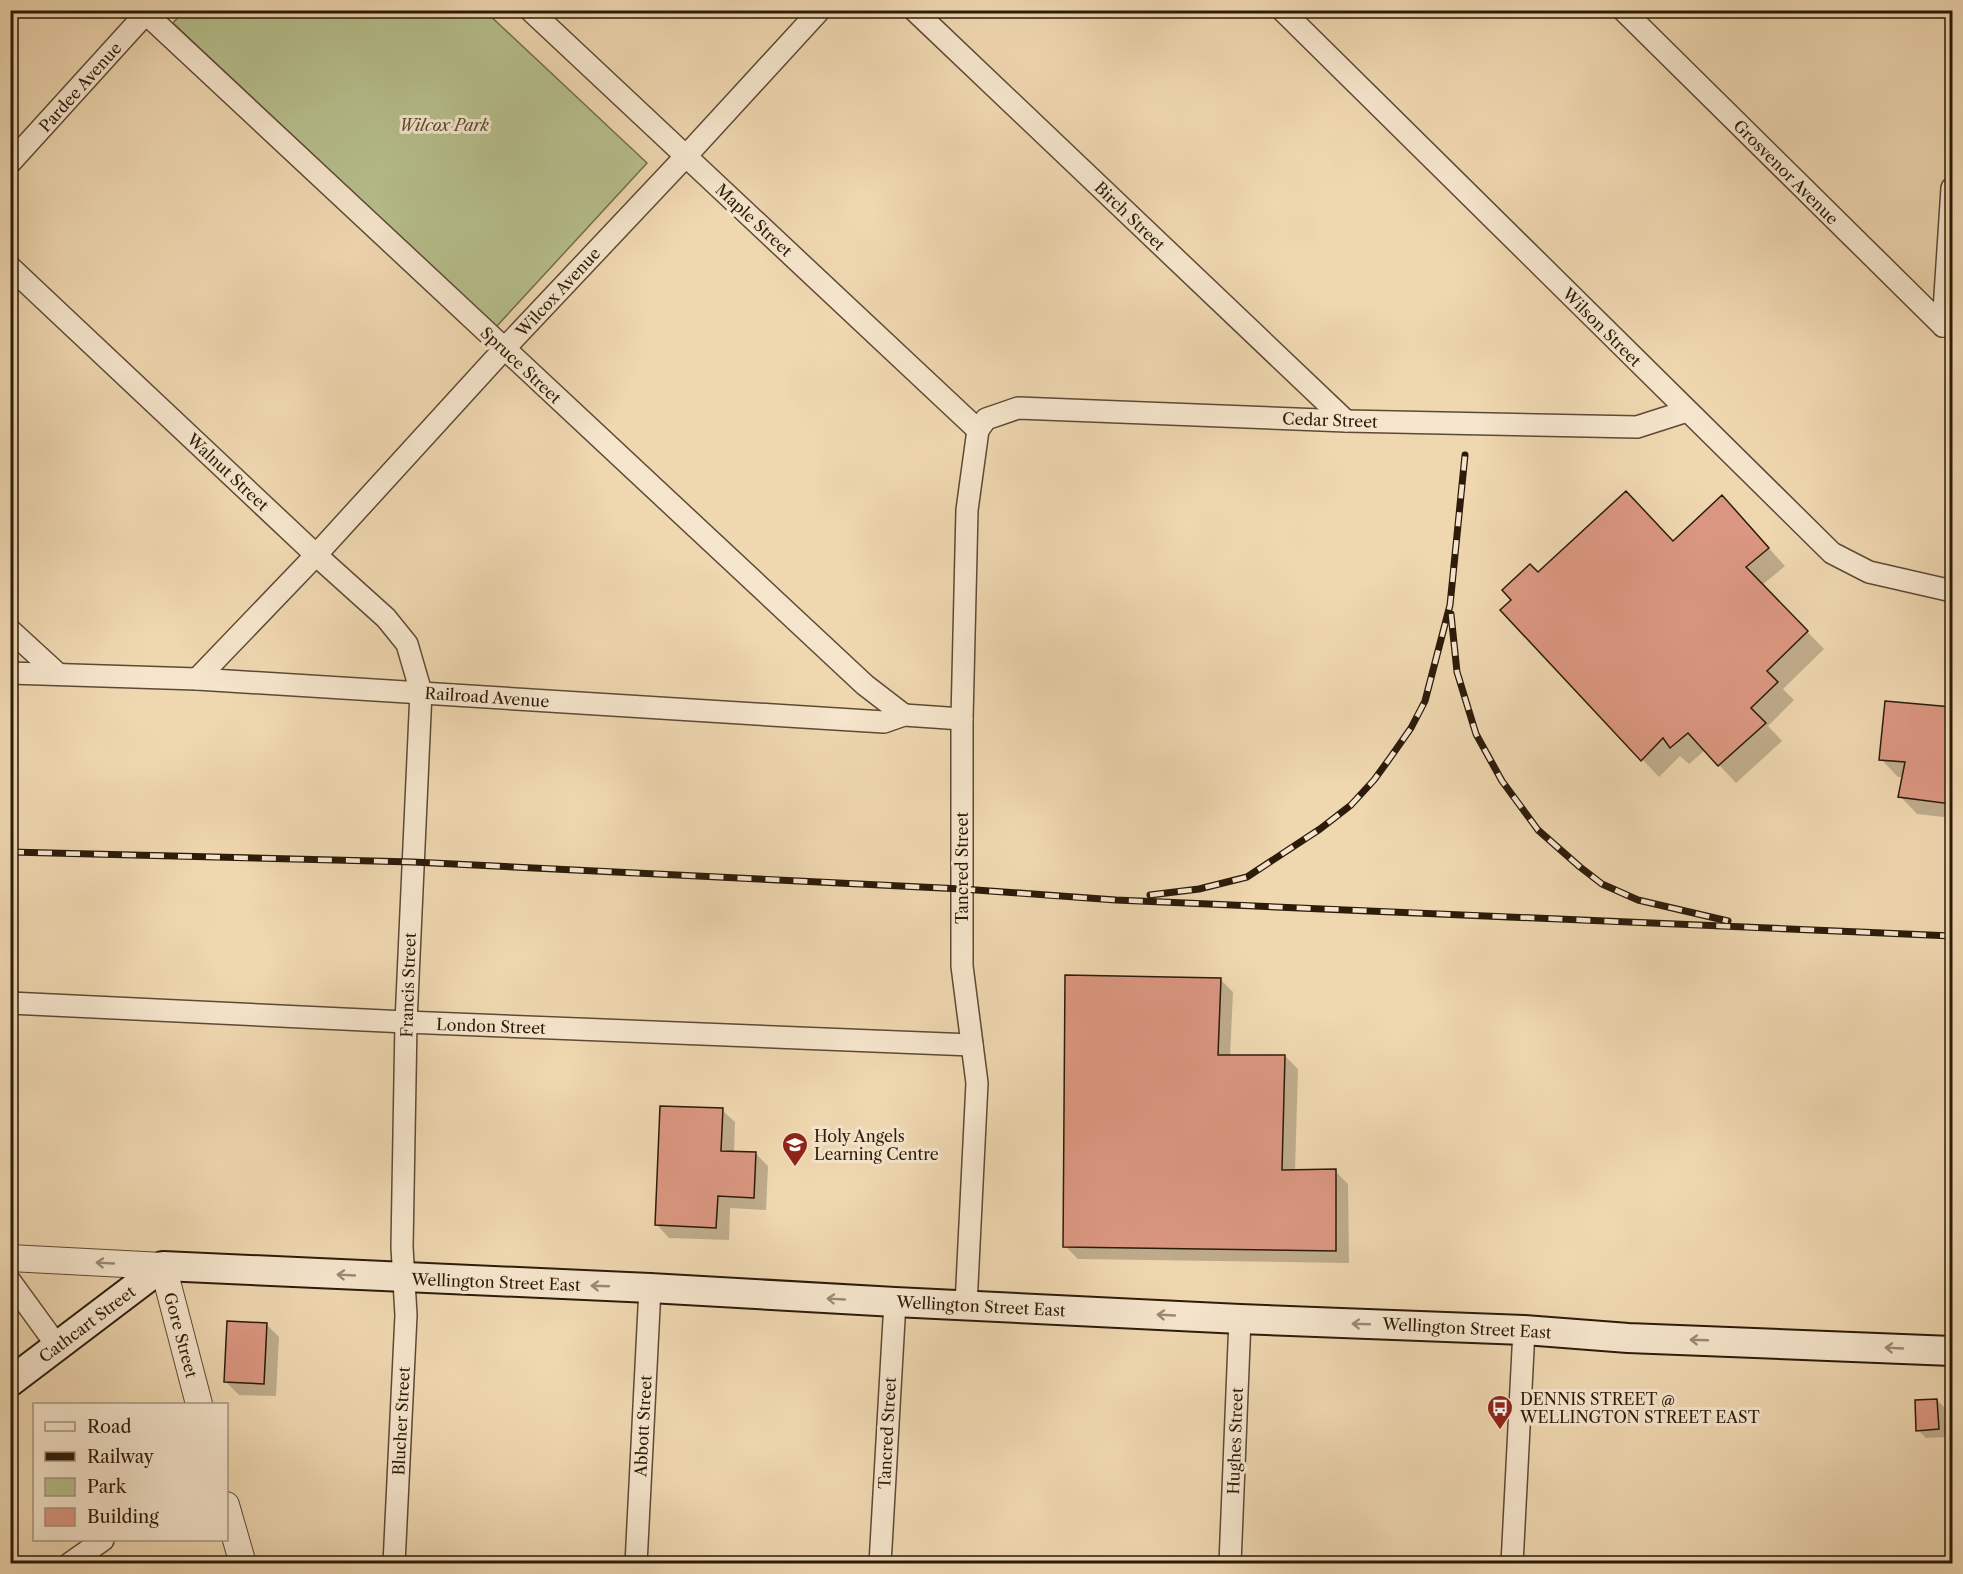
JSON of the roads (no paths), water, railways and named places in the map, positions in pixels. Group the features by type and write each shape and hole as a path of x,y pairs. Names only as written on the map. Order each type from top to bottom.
{"main road":[{"name":"Wellington Street East","path":"163,1266 650,1288 1240,1319 1524,1330 1628,1338 1953,1351"},
{"name":"Cathcart Street","path":"10,1382 163,1266"}],"street":[{"name":"Maple Street","path":"530,10 978,430"},
{"name":"Wilcox Avenue","path":"197,679 316,555 504,349 820,10"},
{"name":"Birch Street","path":"914,10 1346,421"},
{"name":"Wilson Street","path":"1282,10 1832,553 1869,572 1953,591"},
{"name":"Grosvenor Avenue","path":"1623,10 1948,326"},
{"name":"Pardee Avenue","path":"10,163 146,12"},
{"name":"Spruce Street","path":"146,12 857,677 904,715"},
{"path":"1948,326 1953,188"},
{"name":"Walnut Street","path":"10,267 386,618 407,644 421,692"},
{"name":"Cedar Street","path":"978,430 986,419 1018,408 1346,421 1637,427 1687,411"},
{"name":"Tancred Street","path":"966,1305 977,1083 962,966 962,719 967,510 978,430"},
{"path":"10,630 58,674"},
{"name":"Railroad Avenue","path":"10,673 197,679 884,722 904,715 962,719"},
{"name":"Francis Street","path":"405,1278 402,1247 406,1022 421,692"},
{"name":"London Street","path":"10,1003 972,1045"},
{"name":"Wellington Street East","path":"10,1258 163,1266"},
{"name":"Gore Street","path":"163,1266 199,1403"},
{"name":"Blucher Street","path":"394,1563 406,1315 405,1278"},
{"path":"10,1281 58,1347"},
{"name":"Abbott Street","path":"636,1563 650,1288"},
{"name":"Tancred Street","path":"880,1563 895,1302"},
{"name":"Hughes Street","path":"1230,1563 1240,1319"},
{"path":"1512,1563 1524,1330"},
{"path":"228,1512 243,1563"},
{"path":"69,1563 100,1541"}],"railway":[{"path":"1150,895 1199,889 1247,877 1320,829 1351,805 1390,758 1411,728 1425,701 1450,605 1465,455"},
{"path":"1451,614 1457,672 1476,734 1502,781 1538,830 1602,884 1638,900 1728,921"},
{"path":"10,852 413,862 962,889 1116,900 1952,936"}],"place":[{"name":"Holy Angels Learning Centre","path":"795,1168"},
{"name":"DENNIS STREET @ WELLINGTON STREET EAST","path":"1500,1431"}],"park label":[{"name":"Wilcox Park","path":"444,125"}]}
